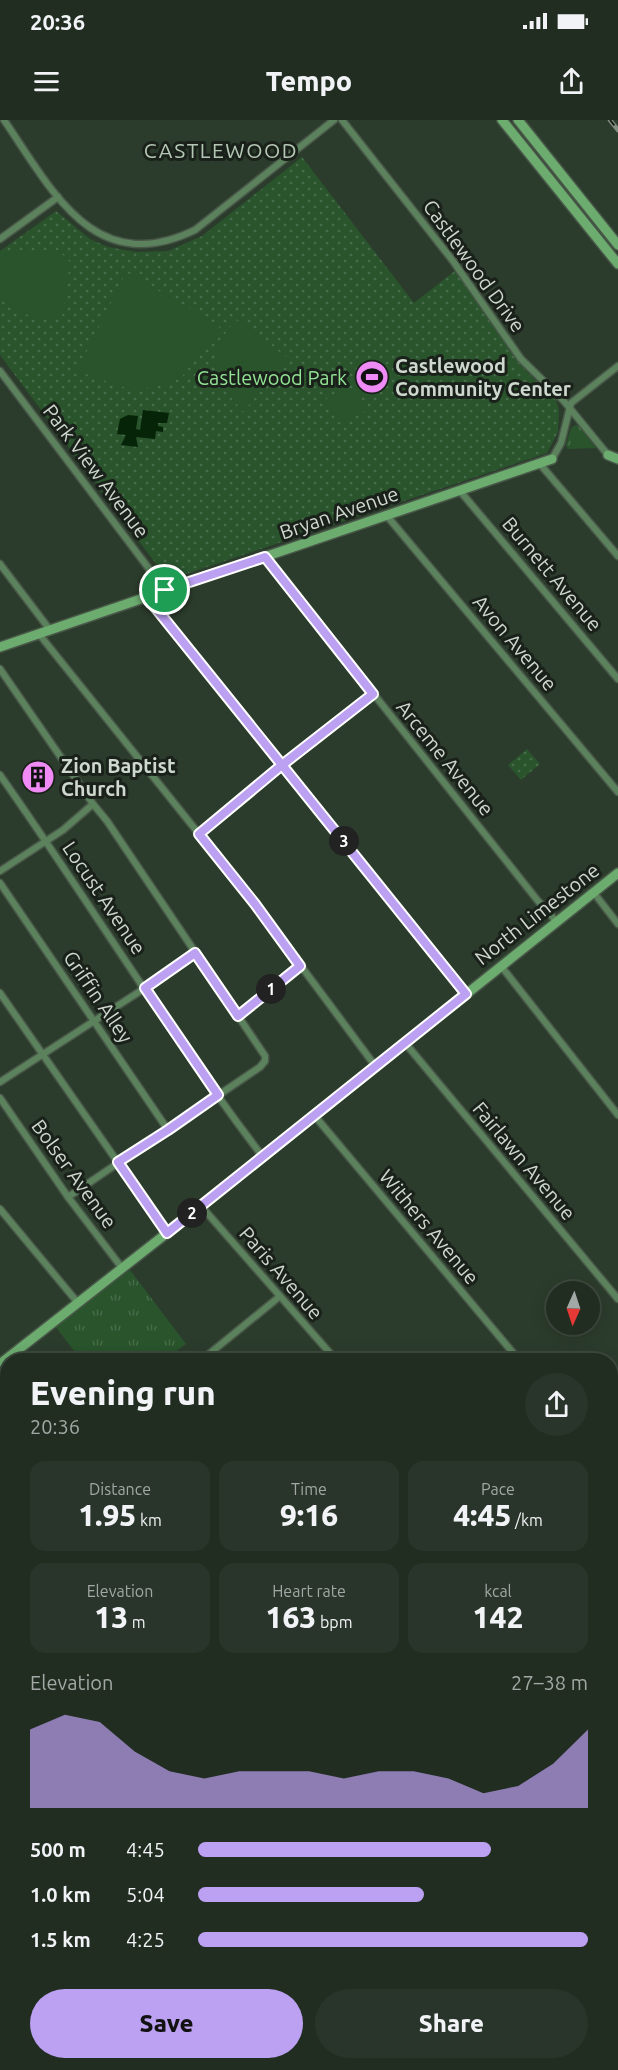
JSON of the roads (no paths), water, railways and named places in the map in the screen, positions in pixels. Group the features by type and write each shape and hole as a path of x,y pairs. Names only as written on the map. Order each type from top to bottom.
{"street":[{"path":"4,120 58,197 83,224 115,240 146,245 178,239 195,230 334,120"},
{"name":"Castlewood Drive","path":"342,120 453,261 521,359 569,407 608,455"},
{"path":"502,120 618,264"},
{"path":"518,120 618,245"},
{"path":"0,239 58,197"},
{"path":"573,209 583,201"},
{"path":"552,459 561,443 569,407 575,399 618,366"},
{"name":"Park View Avenue","path":"0,372 165,590"},
{"path":"608,455 618,459"},
{"name":"Bryan Avenue","path":"0,647 552,459"},
{"path":"540,464 618,556"},
{"name":"Burnett Avenue","path":"460,491 618,679"},
{"name":"Avon Avenue","path":"387,516 618,792"},
{"name":"Arceme Avenue","path":"265,557 556,921"},
{"path":"0,564 50,630"},
{"path":"146,596 466,994"},
{"path":"39,634 255,904 376,1066"},
{"path":"0,669 107,821 262,1050 265,1061 68,1197"},
{"path":"199,834 373,694"},
{"name":"Locust Avenue","path":"0,775 218,1095 263,1157"},
{"path":"0,871 47,841 93,804"},
{"name":"North Limestone","path":"15,1353 618,873"},
{"name":"Griffin Alley","path":"0,883 168,1130"},
{"path":"594,893 618,924"},
{"path":"0,1082 195,953"},
{"path":"238,1016 300,966"},
{"path":"501,966 618,1115"},
{"path":"0,993 167,1233"},
{"name":"Fairlawn Avenue","path":"406,1044 618,1299"},
{"name":"Bolser Avenue","path":"0,1098 68,1197 123,1268"},
{"name":"Withers Avenue","path":"314,1115 513,1353"},
{"name":"Paris Avenue","path":"201,1206 330,1353"},
{"path":"0,1209 78,1302"},
{"path":"209,1353 279,1297"}],"waterway":[{"path":"0,1922 0,1932"}],"railway":[{"path":"610,120 618,130"}],"place":[{"name":"Castlewood Community Center","path":"372,377"},
{"name":"Zion Baptist Church","path":"38,777"}],"district":[{"name":"CASTLEWOOD","path":"221,151"}],"park label":[{"name":"Castlewood Park","path":"272,378"}]}
